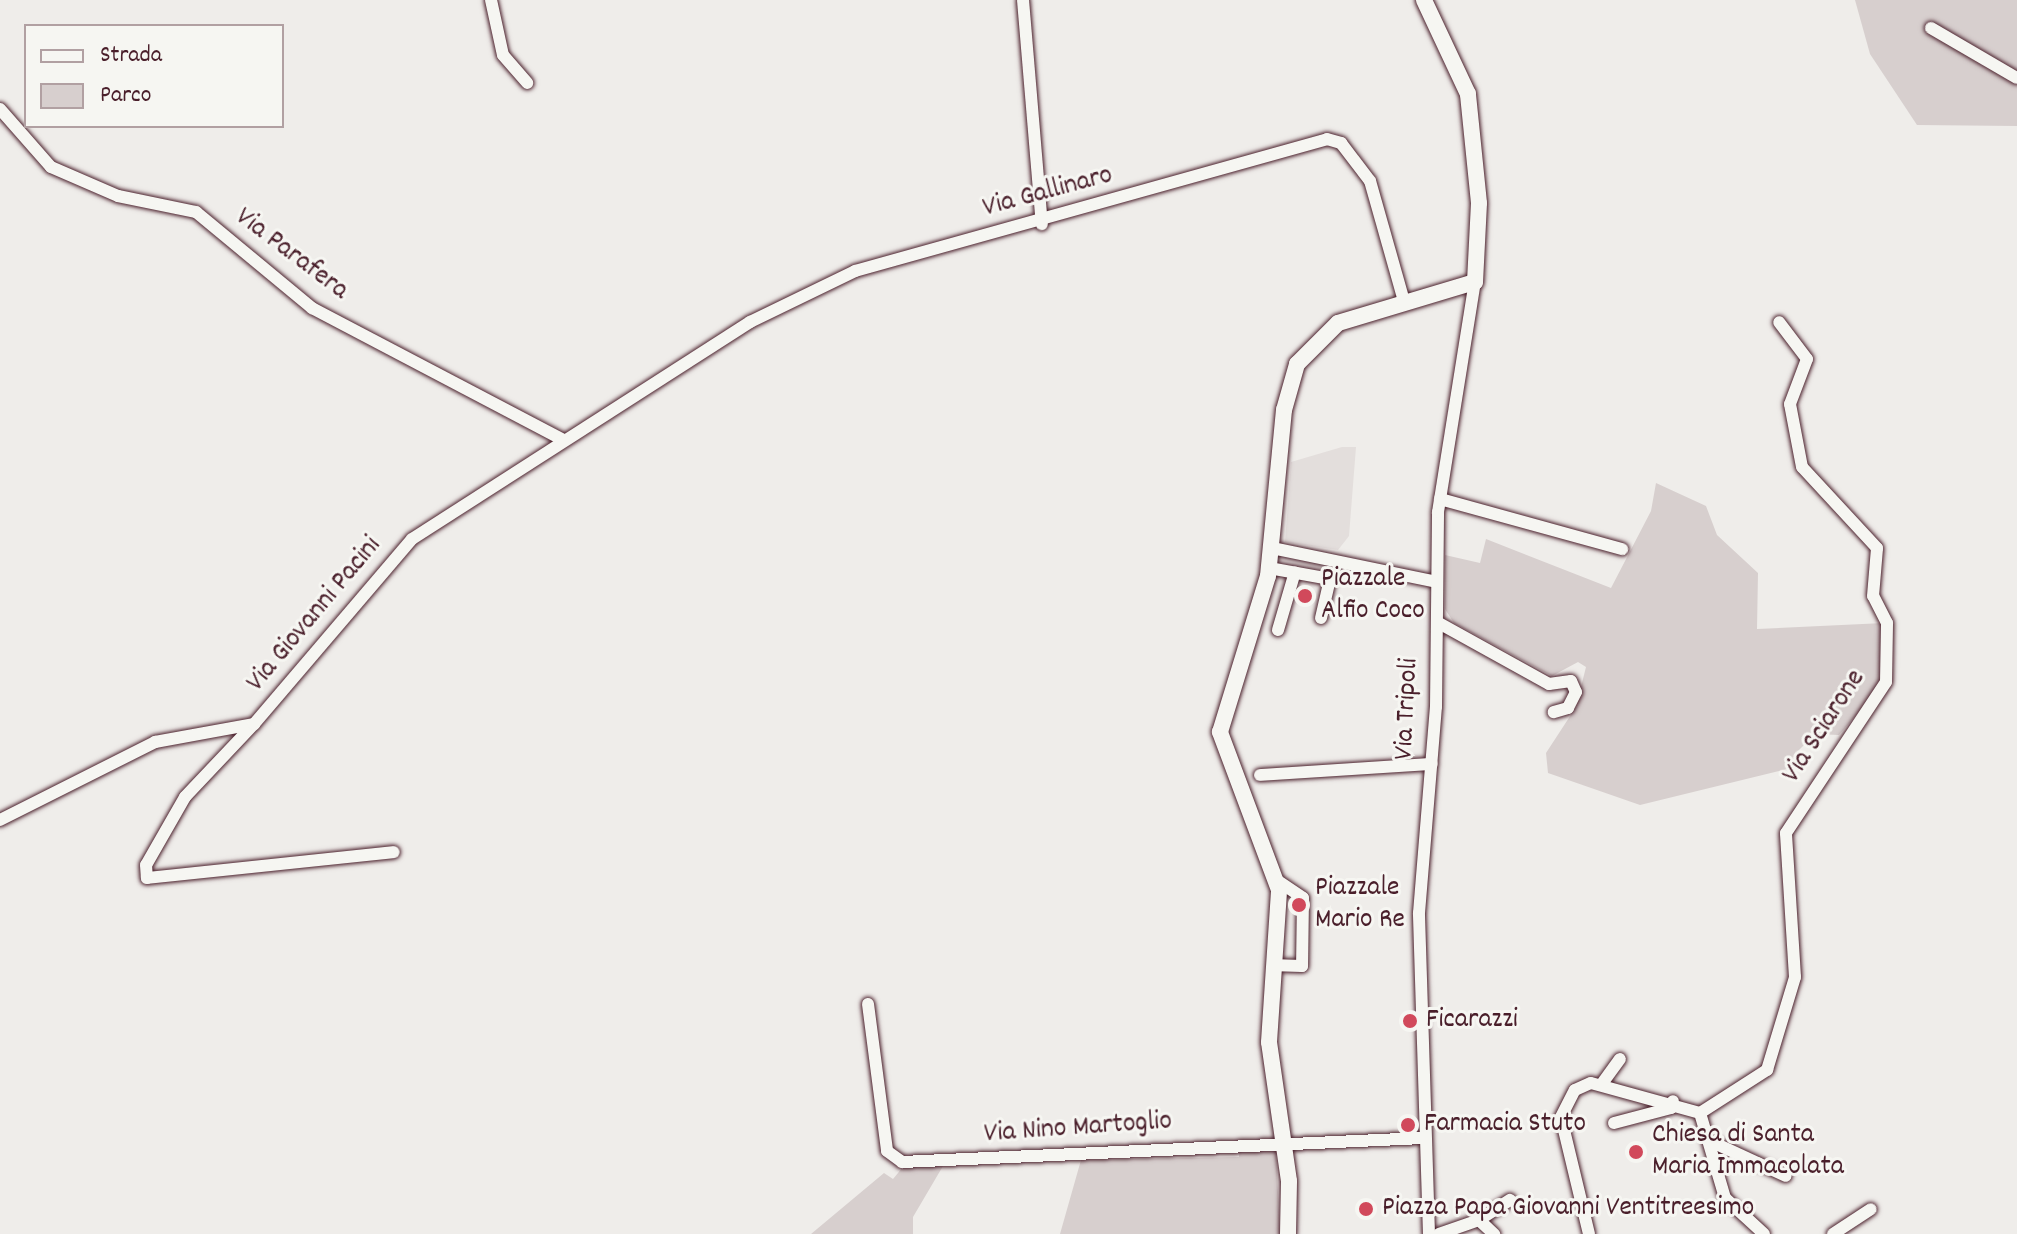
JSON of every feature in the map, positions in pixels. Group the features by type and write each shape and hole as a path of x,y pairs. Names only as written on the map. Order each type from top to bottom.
{"main road":[{"name":"Via Tripoli","path":"1424,0 1468,94 1479,203 1475,282"},
{"path":"1288,1234 1284,1143 1269,1042 1278,965 1278,881 1220,732 1269,568 1284,410 1297,364 1327,329 1404,301 1475,282"}],"street":[{"path":"491,0 503,55 527,83"},
{"path":"1023,0 1042,224"},
{"path":"1931,28 2017,78"},
{"name":"Via Parafera","path":"0,109 51,167 118,196 196,212 312,308 562,439"},
{"name":"Via Gallinaro","path":"562,439 816,288 886,261 1042,224 1327,139 1341,143 1370,181 1404,301"},
{"name":"Via Tripoli","path":"1429,1234 1423,1138 1419,913 1432,764 1440,499 1475,282"},
{"name":"Via Sciarone","path":"1700,1113 1755,1085 1767,1070 1794,990 1786,833 1886,682 1887,623 1873,596 1877,548 1802,467 1790,404 1807,359 1779,322"},
{"name":"Via Giovanni Pacini","path":"0,820 155,742 254,724 412,539 562,439"},
{"path":"1440,499 1622,549"},
{"path":"1272,548 1437,582"},
{"path":"1269,568 1330,579 1321,618"},
{"path":"1278,630 1295,572"},
{"path":"1437,622 1549,684 1571,681 1572,700 1554,712"},
{"path":"254,724 185,797 146,865 147,878 394,852"},
{"path":"1260,775 1432,764"},
{"path":"1278,881 1303,898 1302,966 1278,965"},
{"name":"Via Nino Martoglio","path":"868,1004 887,1151 902,1162 1423,1138"},
{"path":"1601,1085 1620,1059"},
{"path":"1589,1234 1561,1117 1581,1083 1673,1101 1700,1113 1712,1142 1725,1198 1764,1234"},
{"path":"1614,1123 1671,1108 1673,1101"},
{"path":"1712,1142 1786,1176"},
{"path":"1439,1234 1479,1220 1510,1200"},
{"path":"1833,1234 1871,1209"},
{"path":"1479,1220 1494,1234"}],"shaded area":[{"path":"1342,447 1356,447 1349,536 1338,550 1285,542 1291,462"}],"green space":[{"path":"1855,0 2017,0 2017,126 1917,125 1870,54"},
{"path":"1656,483 1706,506 1717,535 1758,573 1757,629 1884,623 1881,686 1839,735 1815,734 1798,751 1799,766 1640,805 1548,773 1546,753 1576,707 1586,667 1578,662 1552,676 1454,623 1445,609 1445,555 1480,563 1486,539 1611,588 1651,511"},
{"path":"1239,1149 1276,1150 1280,1234 1060,1234 1081,1160 1239,1157"},
{"path":"943,1166 913,1217 913,1234 811,1234 884,1173 893,1179 903,1167"}],"place":[{"name":"Piazzale Alfio Coco","path":"1305,596"},
{"name":"Piazzale Mario Re","path":"1299,905"},
{"name":"Ficarazzi","path":"1410,1021"},
{"name":"Farmacia Stuto","path":"1408,1125"},
{"name":"Chiesa di Santa Maria Immacolata","path":"1636,1152"},
{"name":"Piazza Papa Giovanni Ventitreesimo","path":"1366,1209"}]}
